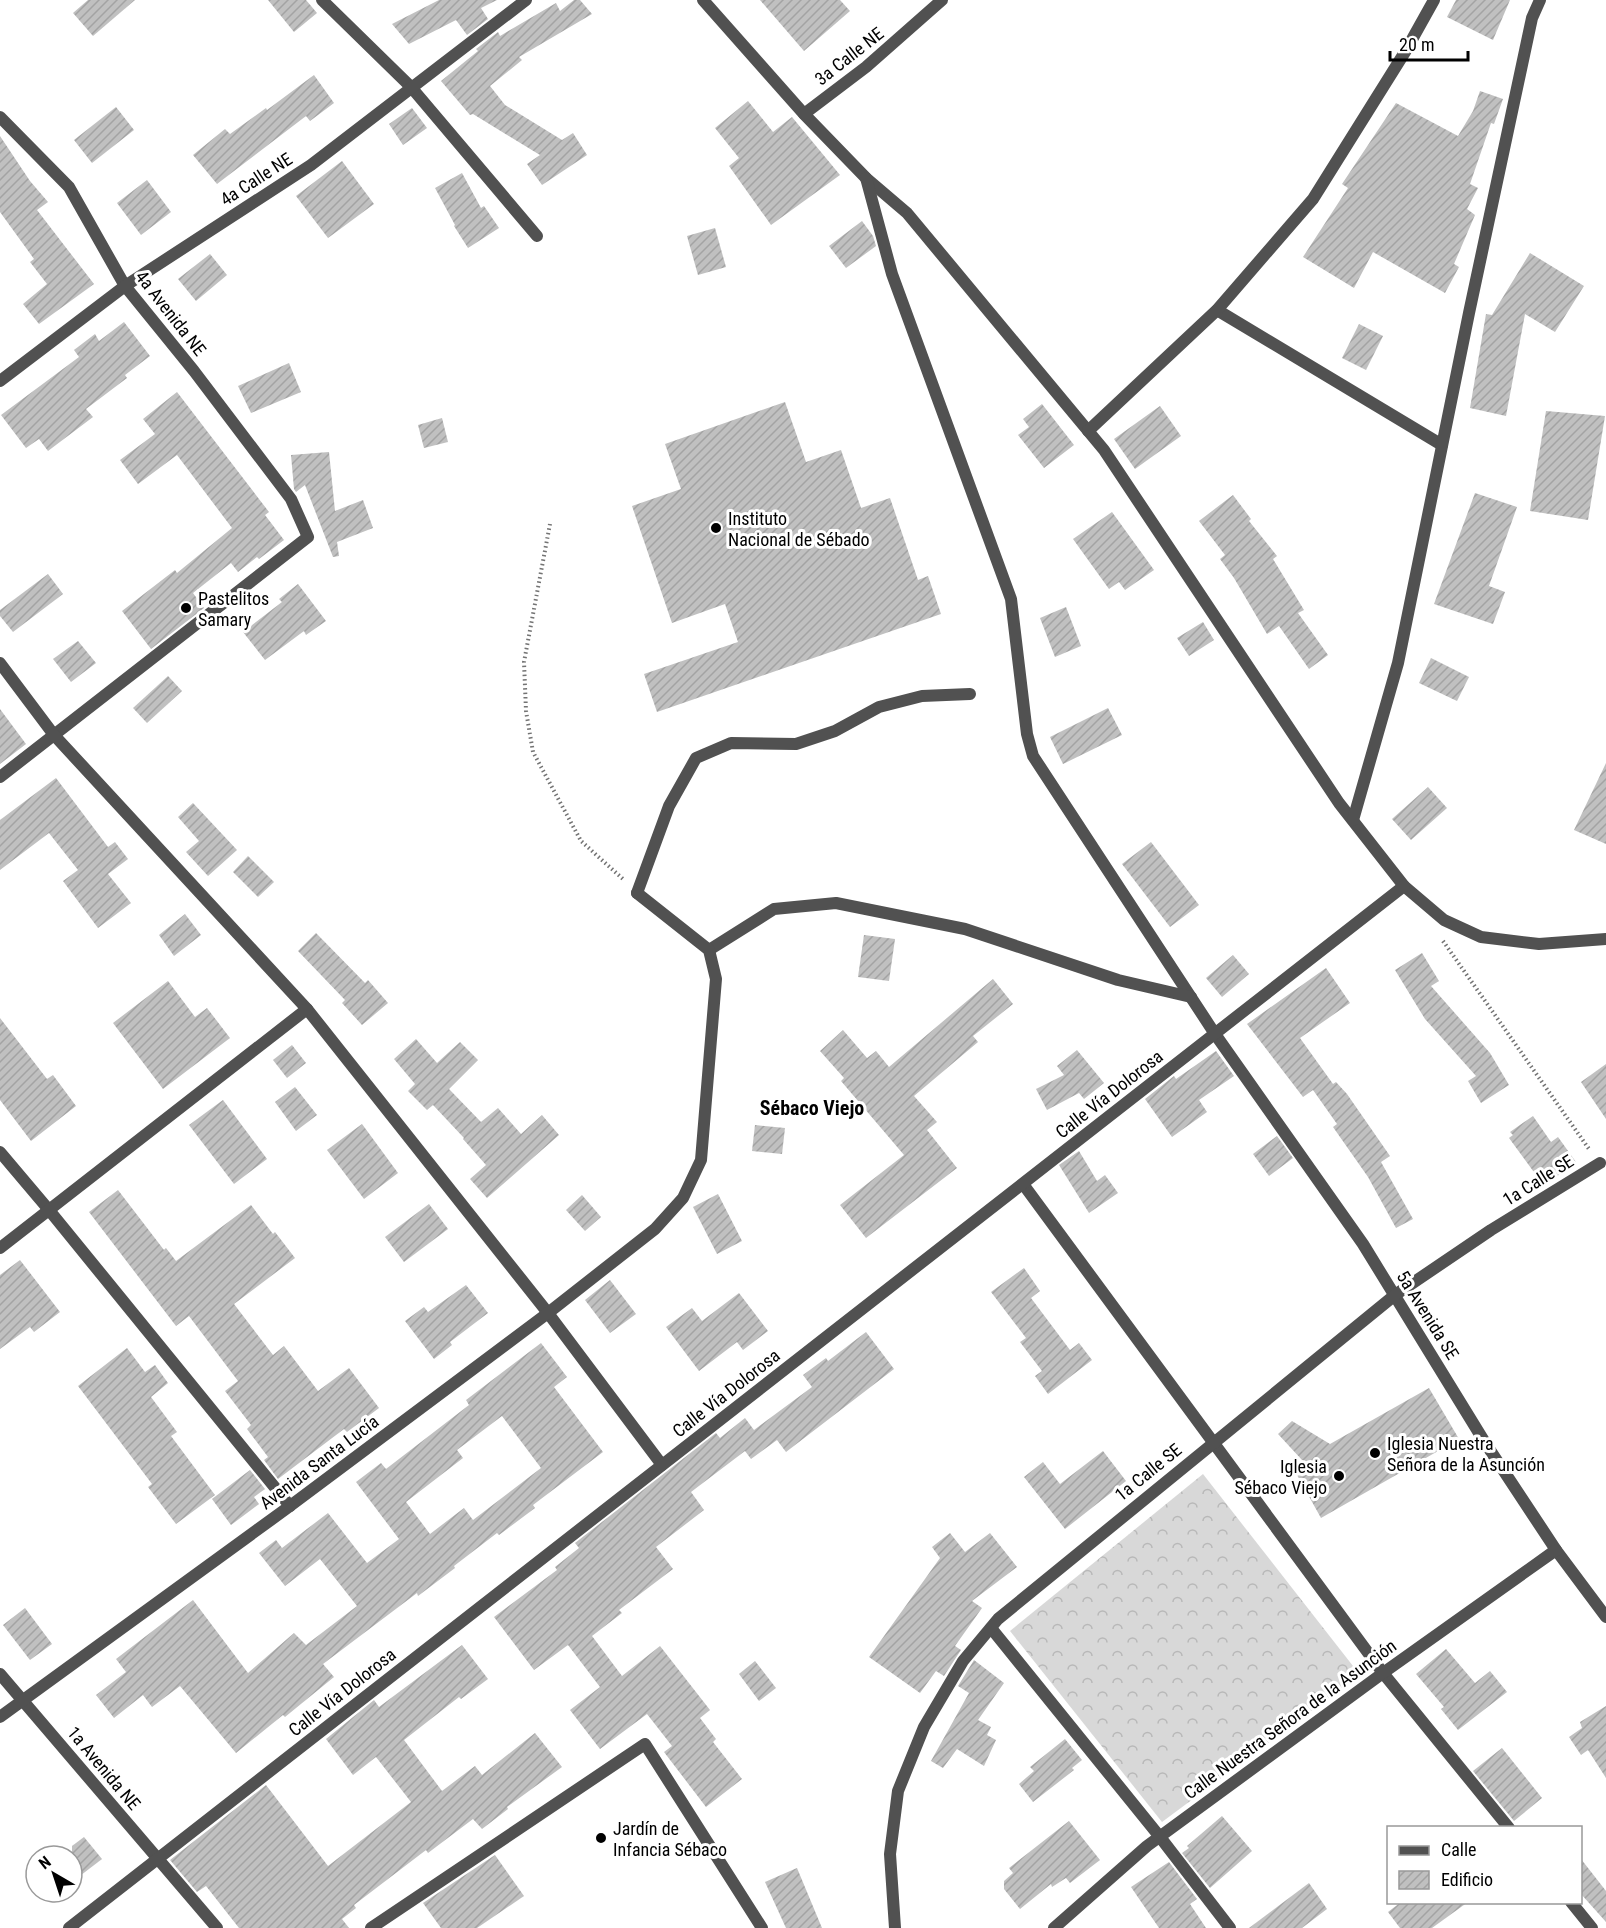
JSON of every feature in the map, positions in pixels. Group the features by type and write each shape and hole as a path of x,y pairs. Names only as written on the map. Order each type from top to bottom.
{"street":[{"path":"322,0 411,87 537,236"},
{"name":"4a Calle NE","path":"0,381 125,286 311,165 526,0"},
{"path":"703,0 804,114 866,178 907,213 1104,450 1339,803 1404,886 1444,920 1481,937 1539,944 1606,939"},
{"name":"3a Calle NE","path":"804,114 866,67 942,0"},
{"path":"1088,431 1217,310 1313,199 1405,52 1434,0"},
{"path":"1353,820 1398,663 1532,18 1540,0"},
{"name":"4a Avenida NE","path":"0,117 69,187 125,286 194,371 291,499 308,537 54,735"},
{"name":"5a Avenida SE","path":"866,178 892,274 1011,599 1027,734 1033,756 1215,1034 1363,1244 1484,1442 1556,1550 1606,1617"},
{"path":"1217,310 1442,445"},
{"path":"0,663 54,735 308,1009 548,1313 662,1465"},
{"path":"969,694 922,696 879,707 835,731 796,744 731,743 696,758 669,806 637,893 709,950 774,909 836,903 965,929 1118,980 1191,997"},
{"path":"0,777 54,735"},
{"name":"Calle Vía Dolorosa","path":"69,1928 1404,886"},
{"name":"Avenida Santa Lucía","path":"0,1717 290,1506 548,1313 655,1229 683,1198 701,1160 716,979 709,950"},
{"path":"0,1248 308,1009"},
{"path":"0,1152 290,1506"},
{"name":"1a Calle SE","path":"895,1928 890,1854 898,1791 924,1727 963,1661 998,1619 1395,1295 1491,1230 1599,1163"},
{"path":"1023,1184 1383,1673 1508,1826"},
{"name":"Calle Nuestra Señora de la Asunción","path":"1054,1928 1160,1837 1383,1673 1556,1550"},
{"path":"991,1628 1160,1837 1230,1928"},
{"name":"1a Avenida NE","path":"0,1674 217,1928"},
{"path":"371,1928 645,1744 762,1928"},
{"path":"1573,1904 1592,1928"}],"path":[{"path":"550,524 524,662 526,711 533,752 582,840 637,893"},
{"path":"1438,934 1599,1163"}],"green space":[{"path":"1203,1474 1360,1675 1162,1822 1010,1631"}],"building":[{"path":"88,0 135,0 93,36 73,13"},
{"path":"268,0 306,0 317,13 294,32"},
{"path":"439,0 497,0 481,8 488,19 467,35 456,20 409,44 392,24"},
{"path":"574,0 580,0 592,14 519,57 522,60 490,86 505,105 562,140 573,133 587,155 542,185 527,164 540,155 473,114 470,115 441,81 498,32 500,36 556,3 560,11"},
{"path":"760,0 840,0 850,11 804,51"},
{"path":"1456,0 1510,0 1493,40 1447,17"},
{"path":"314,75 334,103 310,121 306,116 217,184 193,155 225,129 230,134"},
{"path":"1480,91 1503,99 1494,124 1491,123 1470,184 1478,188 1467,209 1475,215 1454,264 1459,267 1445,293 1373,252 1354,288 1303,257 1348,188 1342,184 1396,103 1458,136 1473,111"},
{"path":"748,101 773,132 792,117 840,175 771,225 729,166 739,158 715,128"},
{"path":"116,107 134,130 92,163 74,140"},
{"path":"412,108 427,128 403,145 389,124"},
{"path":"0,136 30,181 48,202 37,210 94,284 39,324 23,304 47,284 30,262 34,259 0,212"},
{"path":"342,161 374,204 328,238 296,196"},
{"path":"462,173 481,208 484,206 499,228 468,248 435,188"},
{"path":"147,180 171,212 141,235 117,203"},
{"path":"862,221 873,236 876,246 846,268 829,246"},
{"path":"715,228 726,267 698,275 687,236"},
{"path":"1530,253 1584,286 1555,332 1525,314 1506,416 1470,408 1486,314 1492,315"},
{"path":"210,254 227,275 196,301 178,279"},
{"path":"124,322 150,356 125,375 127,378 86,409 93,417 48,451 39,439 26,448 1,415 79,357 74,350 95,334 99,341"},
{"path":"1359,324 1383,336 1366,370 1342,358"},
{"path":"289,363 301,392 251,413 238,386"},
{"path":"177,392 269,512 265,515 284,540 238,572 231,563 193,593 204,608 151,649 122,611 175,570 177,573 232,528 177,455 138,484 120,460 155,434 143,419"},
{"path":"785,402 806,462 841,450 861,508 890,498 918,580 928,576 941,614 657,712 644,674 738,642 725,604 672,623 632,506 681,489 665,444"},
{"path":"1042,404 1074,445 1044,468 1018,435 1029,427 1023,419"},
{"path":"1160,406 1181,436 1135,469 1114,439"},
{"path":"1546,411 1605,416 1588,520 1530,511"},
{"path":"442,418 448,442 424,448 418,425"},
{"path":"329,452 335,511 363,500 373,528 337,542 339,556 333,557 305,485 296,492 294,489 291,455"},
{"path":"1475,493 1517,507 1489,586 1505,592 1493,624 1434,604"},
{"path":"1233,495 1251,519 1249,521 1277,556 1273,559 1304,610 1298,613 1328,655 1309,669 1279,626 1267,634 1220,559 1225,555 1199,521"},
{"path":"1112,512 1154,570 1125,590 1119,582 1109,589 1073,539"},
{"path":"48,574 63,594 13,632 0,616 0,610"},
{"path":"298,584 326,621 306,635 304,631 265,660 243,632 282,602 279,599"},
{"path":"1066,607 1081,646 1055,657 1040,618"},
{"path":"1203,622 1214,640 1189,656 1177,638"},
{"path":"78,641 96,663 71,682 53,659"},
{"path":"1431,658 1469,677 1457,701 1419,683"},
{"path":"168,676 182,691 147,723 133,708"},
{"path":"1108,708 1122,735 1063,764 1050,737"},
{"path":"0,709 26,744 0,764"},
{"path":"1606,763 1606,844 1574,830"},
{"path":"56,778 108,847 115,842 128,859 108,874 131,903 98,928 63,881 78,870 49,833 0,870 0,820"},
{"path":"1428,787 1447,808 1411,840 1392,819"},
{"path":"193,803 237,850 208,876 186,852 199,841 178,817"},
{"path":"1151,842 1199,905 1170,927 1122,864"},
{"path":"248,856 274,882 258,897 233,872"},
{"path":"185,914 201,935 174,956 159,935"},
{"path":"316,933 365,983 368,980 388,1003 362,1025 342,1003 345,1000 298,951"},
{"path":"864,935 895,939 889,981 858,977"},
{"path":"1422,953 1439,981 1431,986 1490,1053 1509,1085 1481,1103 1468,1081 1476,1076 1425,1019 1395,970"},
{"path":"1233,955 1249,974 1222,997 1206,978"},
{"path":"1326,968 1350,1003 1300,1038 1333,1084 1336,1082 1347,1094 1390,1156 1381,1162 1413,1219 1396,1228 1368,1177 1333,1127 1337,1124 1313,1090 1303,1097 1247,1024"},
{"path":"993,979 1013,1004 973,1036 978,1042 914,1096 937,1122 927,1130 957,1168 866,1238 840,1205 904,1155 841,1081 844,1078 820,1051 843,1030 867,1058 876,1051 889,1067"},
{"path":"168,981 195,1017 207,1008 230,1038 163,1089 113,1023"},
{"path":"0,1018 47,1079 53,1075 76,1106 31,1141 0,1100"},
{"path":"416,1039 437,1063 460,1042 478,1060 449,1089 481,1122 498,1108 521,1134 542,1115 559,1135 487,1198 470,1179 486,1165 433,1105 427,1110 408,1091 415,1084 394,1059"},
{"path":"292,1045 306,1063 287,1078 273,1060"},
{"path":"1077,1050 1104,1083 1084,1099 1079,1093 1047,1110 1036,1089 1064,1075 1057,1066"},
{"path":"1216,1051 1234,1076 1199,1100 1207,1112 1172,1137 1145,1099 1174,1076 1176,1079"},
{"path":"1606,1064 1606,1119 1581,1082"},
{"path":"295,1087 317,1115 296,1131 275,1102"},
{"path":"223,1100 267,1159 234,1184 189,1125"},
{"path":"1533,1116 1551,1142 1558,1137 1576,1162 1544,1186 1509,1138 1513,1135 1510,1132"},
{"path":"362,1124 398,1173 364,1199 327,1150"},
{"path":"755,1125 785,1128 782,1154 752,1151"},
{"path":"1277,1136 1293,1158 1269,1176 1253,1154"},
{"path":"1079,1151 1097,1181 1105,1175 1118,1193 1089,1213 1059,1165"},
{"path":"118,1190 164,1250 166,1248 176,1261 251,1205 295,1258 234,1304 273,1355 284,1346 318,1391 349,1368 379,1408 347,1432 344,1429 278,1479 264,1460 268,1457 247,1429 251,1425 225,1391 238,1381 189,1316 176,1326 89,1212"},
{"path":"718,1194 742,1241 717,1254 693,1207"},
{"path":"582,1195 601,1217 585,1231 566,1210"},
{"path":"429,1204 448,1229 404,1262 385,1237"},
{"path":"20,1260 60,1312 34,1332 30,1327 0,1349 0,1275"},
{"path":"1024,1268 1040,1291 1031,1298 1070,1350 1079,1343 1092,1360 1048,1394 1035,1376 1042,1371 1020,1342 1026,1338 991,1292"},
{"path":"610,1280 636,1314 610,1333 585,1300"},
{"path":"466,1285 488,1313 450,1342 452,1345 434,1359 405,1321 424,1307 428,1312"},
{"path":"739,1293 768,1331 743,1350 737,1342 699,1371 666,1327 692,1308 702,1321"},
{"path":"866,1332 894,1369 786,1452 777,1440 751,1459 745,1451 691,1492 704,1510 656,1547 673,1569 619,1610 622,1613 592,1636 622,1676 660,1646 710,1710 700,1718 716,1739 713,1742 742,1779 706,1807 664,1752 672,1746 647,1714 600,1749 570,1710 600,1687 568,1645 534,1670 494,1617 557,1570 555,1567 579,1548 575,1543 716,1433 720,1438 745,1418 754,1430 812,1387 803,1375 826,1358 828,1361"},
{"path":"541,1343 567,1377 554,1387 603,1452 533,1505 535,1508 499,1535 497,1533 418,1596 417,1593 323,1664 334,1677 236,1753 180,1686 152,1707 143,1695 114,1718 96,1695 126,1672 116,1659 193,1600 248,1673 294,1633 306,1645 357,1606 320,1559 285,1586 259,1553 276,1540 282,1548 328,1513 367,1563 399,1539 356,1482 381,1463 386,1469 469,1405 466,1400","holes":["502,1416 541,1468 473,1520 464,1508 430,1534 406,1502 463,1458 457,1450"]},
{"path":"127,1348 145,1372 155,1365 168,1383 151,1397 177,1432 171,1436 215,1495 176,1524 148,1487 152,1484 78,1386"},
{"name":"Iglesia Nuestra Señora de la Asunción","path":"1429,1388 1459,1439 1321,1518 1292,1466 1302,1460 1278,1434 1292,1421 1330,1444"},
{"path":"1103,1451 1126,1481 1065,1529 1024,1477 1043,1462 1060,1484"},
{"path":"250,1470 265,1489 254,1497 259,1504 231,1525 212,1499"},
{"path":"950,1533 965,1552 990,1533 1017,1567 972,1601 982,1608 955,1646 961,1650 944,1676 936,1671 920,1693 869,1657 940,1558 932,1547"},
{"path":"25,1608 52,1644 30,1660 3,1625"},
{"path":"462,1645 488,1679 461,1699 459,1697 404,1740 442,1791 475,1766 482,1775 535,1733 562,1767 507,1807 508,1809 482,1829 473,1819 428,1853 426,1850 354,1905 356,1908 342,1919 349,1928 239,1928 206,1886 197,1892 170,1860 266,1785 328,1866 411,1802 376,1757 353,1775 326,1739 374,1700 379,1707"},
{"path":"1446,1649 1475,1683 1490,1671 1507,1692 1458,1730 1441,1709 1444,1707 1416,1674"},
{"path":"974,1660 1004,1683 978,1720 991,1727 987,1735 996,1740 984,1766 957,1749 943,1768 931,1761 969,1693 958,1686"},
{"path":"755,1661 776,1688 759,1701 739,1674"},
{"path":"1606,1706 1606,1778 1588,1750 1581,1755 1569,1737 1582,1728 1580,1722"},
{"path":"1065,1739 1082,1760 1072,1768 1074,1770 1033,1802 1019,1784 1034,1771 1030,1767"},
{"path":"1502,1748 1542,1798 1514,1821 1473,1771"},
{"path":"1222,1816 1252,1851 1210,1888 1182,1853"},
{"path":"1069,1821 1100,1860 1070,1883 1066,1878 1052,1887 1051,1884 1020,1909 1004,1889 1004,1881 1013,1873 1009,1868"},
{"path":"84,1837 102,1859 84,1873 84,1844 75,1844"},
{"path":"495,1855 524,1896 477,1928 441,1928 423,1903"},
{"path":"1582,1860 1606,1891 1606,1922 1582,1895"},
{"path":"1169,1862 1197,1899 1190,1904 1206,1928 1159,1928 1131,1887"},
{"path":"797,1868 822,1928 786,1928 765,1882"},
{"path":"1309,1883 1327,1909 1302,1928 1249,1928"},
{"path":"1398,1904 1465,1904 1432,1928 1400,1928 1388,1912"}],"place":[{"name":"Instituto Nacional de Sébado","path":"716,528"},
{"name":"Pastelitos Samary","path":"186,608"},
{"name":"Iglesia Nuestra Señora de la Asunción","path":"1375,1453"},
{"name":"Iglesia Sébaco Viejo","path":"1339,1476"},
{"name":"Jardín de Infancia Sébaco","path":"601,1838"}],"district":[{"name":"Sébaco Viejo","path":"812,1108"}]}
